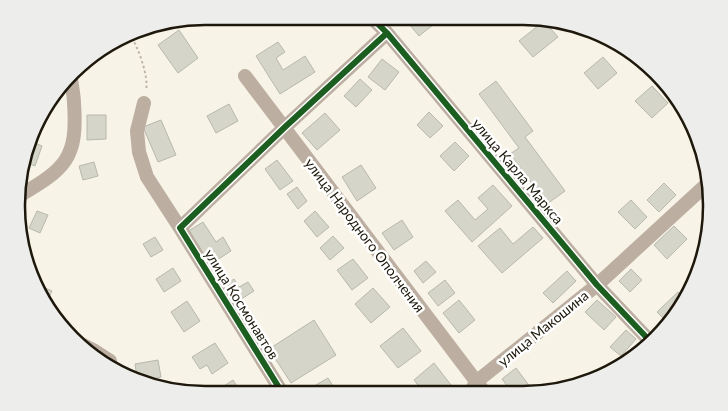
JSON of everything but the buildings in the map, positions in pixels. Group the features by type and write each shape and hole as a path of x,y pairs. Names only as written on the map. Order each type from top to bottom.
{"street":[{"name":"улица Карла Маркса","path":"379,25 597,286 646,337"},
{"path":"180,228 285,127 387,33"},
{"name":"улица Народного Ополчения","path":"245,76 285,127 472,386"},
{"path":"25,192 46,180 69,157 73,144 73,83"},
{"name":"улица Космонавтов","path":"144,102 137,131 139,152 147,177 278,386"},
{"name":"улица Макошина","path":"475,386 597,286 702,189"}],"path":[{"path":"132,41 143,64 147,86 144,102"}],"cycle path":[{"path":"379,25 597,285 646,337"},
{"path":"278,386 180,228 285,127 387,33"}]}
